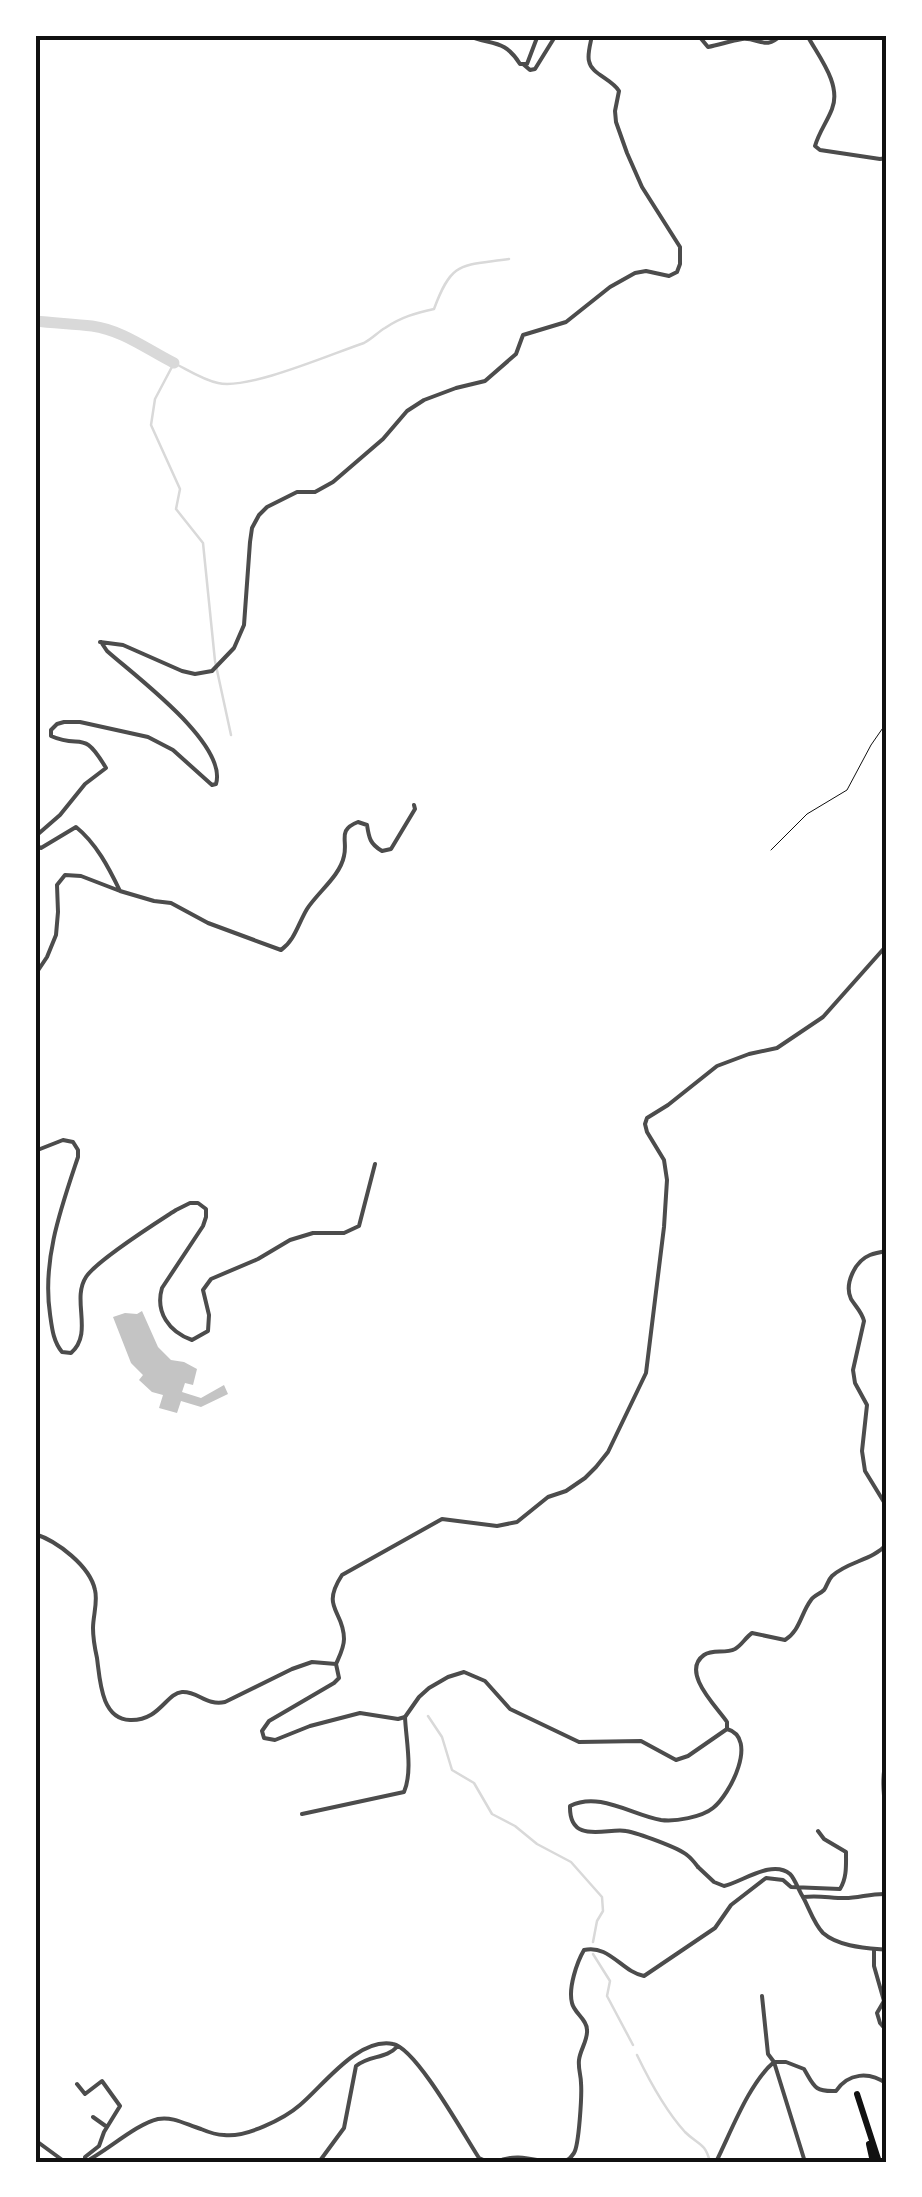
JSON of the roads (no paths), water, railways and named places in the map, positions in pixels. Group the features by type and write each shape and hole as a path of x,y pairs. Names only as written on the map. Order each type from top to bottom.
{"highway":[{"path":"858,2094 876,2162"}],"street":[{"path":"201,35 216,35"},
{"path":"466,35 505,46 530,70 535,69 556,35"},
{"path":"523,64 531,58 538,35"},
{"path":"120,891 108,866 76,827 47,846 41,848 35,843 85,784 106,768 90,744 60,740 51,736 51,730 57,724 80,722 148,737 173,750 212,785 218,780 218,768 204,742 100,642 123,645 182,671 212,672 240,636 252,528 267,507 296,492 315,492 333,482 374,448 407,411 424,400 485,382 516,354 523,335 566,322 610,287 635,273 670,276 677,272 680,247 642,187 616,122 619,91 588,61 592,35"},
{"path":"698,35 708,47 746,38 775,42 781,35"},
{"path":"807,35 831,78 835,97 816,146 820,150 887,158"},
{"path":"35,975 56,935 60,878 70,874 81,876 170,904 208,923 281,950 290,944 308,908 332,878 344,856 344,836 350,825 367,825 374,847 382,851 392,849 414,805"},
{"path":"405,1717 360,1713 274,1740 264,1738 262,1730 339,1678 336,1664 345,1637 332,1598 342,1575 442,1519 496,1526 517,1522 548,1497 585,1478 608,1452 646,1373 656,1294 667,1180 664,1160 647,1132 647,1118 718,1066 777,1048 828,1014 887,946"},
{"path":"35,1151 63,1140 73,1142 78,1150 48,1262 54,1340 62,1352 71,1353 82,1334 84,1279 176,1210 190,1203 206,1208 203,1226 159,1298 160,1310 172,1329 192,1340 208,1330 203,1290 211,1278 258,1259 290,1240 359,1226 375,1164"},
{"path":"887,1251 860,1261 849,1287 864,1321 852,1370 866,1405 862,1452 865,1471 887,1508"},
{"path":"35,1534 64,1551 90,1576 96,1592 92,1630 102,1694 118,1718 142,1719 159,1712 175,1694 184,1691 215,1704 292,1668 312,1662 336,1664"},
{"path":"728,1729 699,1683 698,1662 706,1654 739,1647 752,1634 785,1640 792,1636 809,1602 823,1590 828,1579 878,1553 887,1544"},
{"path":"302,1814 404,1792 408,1775 405,1717 429,1688 464,1672 485,1681 510,1709 579,1742 641,1741 676,1760 728,1729 741,1739 740,1760 729,1787 716,1806 706,1812 662,1820 631,1809 579,1802 570,1806 570,1816 591,1834 622,1829 685,1853 714,1882 724,1886 764,1870 790,1874 820,1930 845,1944 887,1950"},
{"path":"887,1757 883,1786 887,1824"},
{"path":"561,2162 571,2160 576,2150 582,2085 578,2067 580,2050 588,2034 572,2004 580,1955 595,1948 644,1976 716,1928 730,1905 766,1878 783,1880 792,1888 840,1889 847,1868 846,1852 818,1831"},
{"path":"803,1896 846,1898 887,1894"},
{"path":"874,1948 874,1966 884,2001 877,2013 887,2031"},
{"path":"762,1996 768,2054 774,2062 805,2162"},
{"path":"77,2084 85,2094 102,2081 120,2106 98,2146 84,2157 85,2162 160,2118 226,2136 262,2127 298,2107 351,2057 391,2043 404,2049 421,2069 480,2158 492,2162 520,2156 546,2162"},
{"path":"319,2162 344,2128 356,2066 366,2058 390,2055 398,2046"},
{"path":"716,2162 752,2087 774,2062 804,2068 820,2092 836,2092 842,2082 864,2075 887,2084"},
{"path":"93,2117 107,2127"},
{"path":"35,2140 65,2162"}],"waterway":[{"path":"231,735 215,661 203,543 176,509 180,489 151,425 155,399 174,363 218,383 269,376 364,343 397,321 434,309 440,293 460,268 509,259"},
{"path":"35,321 103,328 174,363"},
{"path":"428,1716 442,1737 452,1770 474,1783 492,1814 571,1862 602,1897 603,1911 593,1942"},
{"path":"593,1954 610,1981 607,1996 633,2045"},
{"path":"637,2055 664,2105 703,2147 710,2162"}]}
